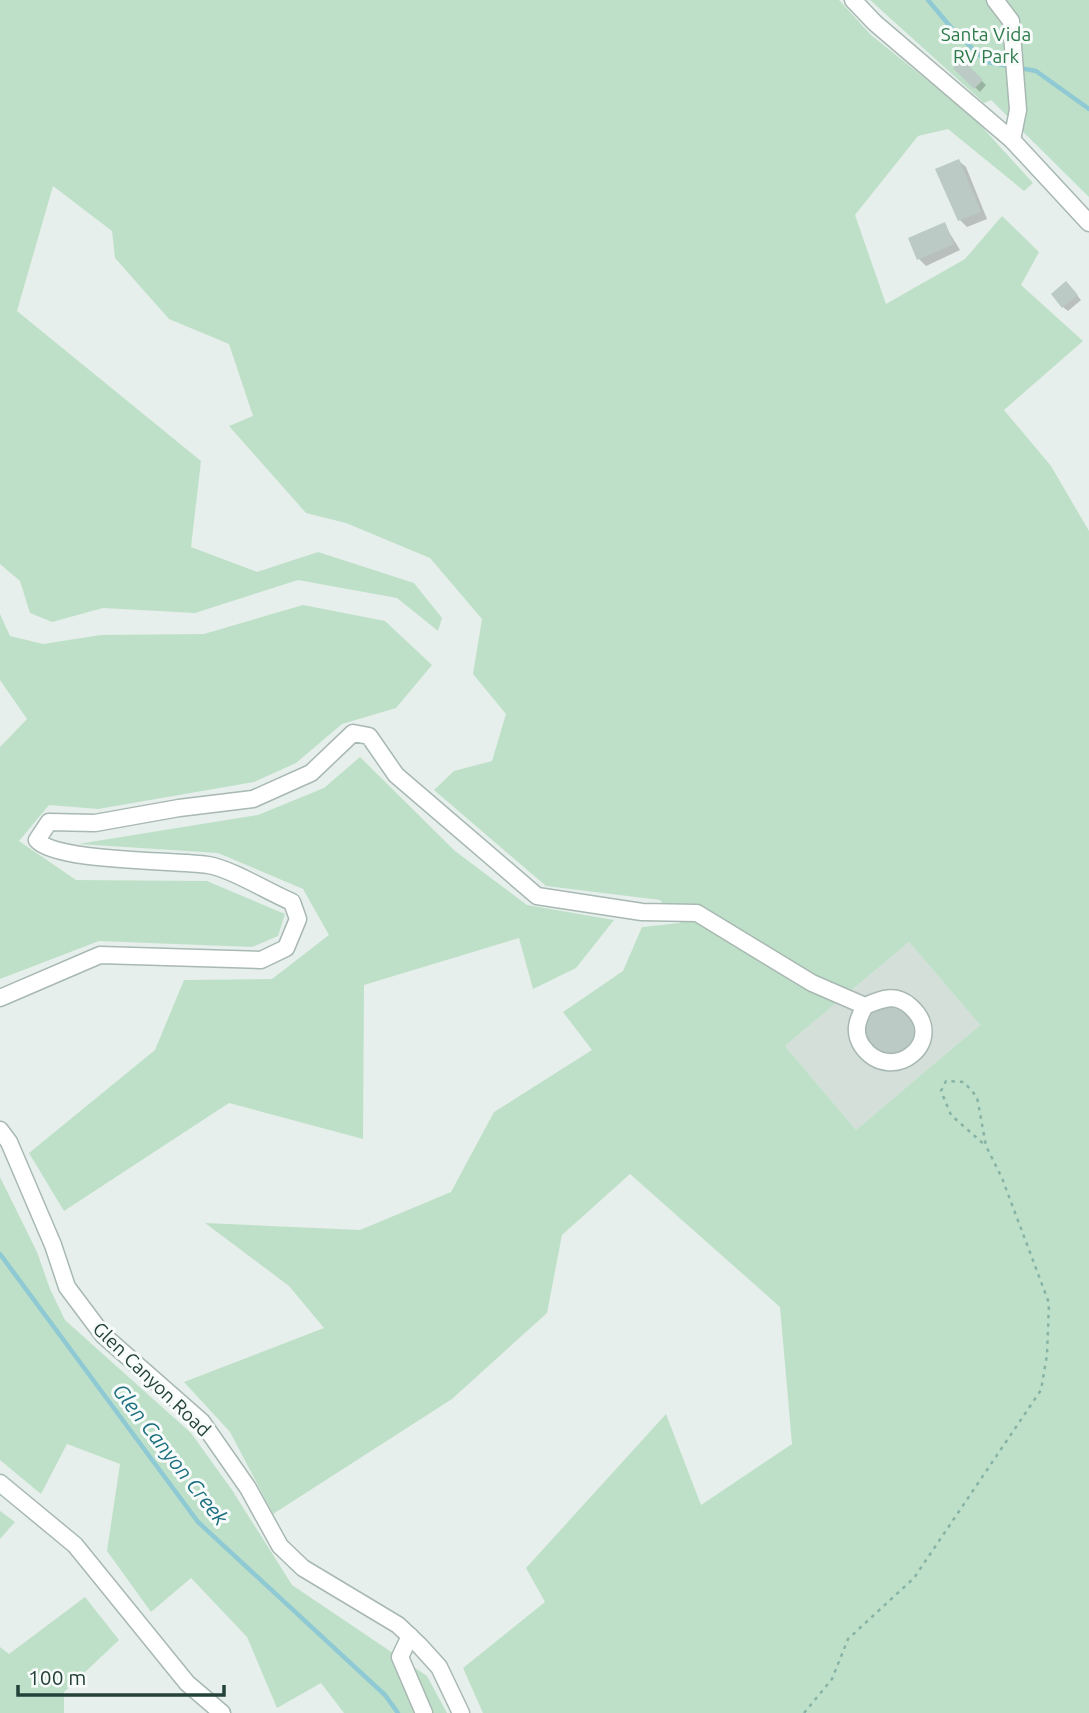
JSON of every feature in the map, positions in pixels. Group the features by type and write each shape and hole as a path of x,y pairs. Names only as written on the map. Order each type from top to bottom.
{"street":[{"path":"853,0 875,23 1012,139 1089,223"},
{"path":"995,0 1011,21 1018,110 1012,139"},
{"path":"0,998 100,955 261,960 286,948 298,919 292,902 211,865 87,856 43,846 37,840 49,822 95,823 179,808 253,799 311,773 353,733 369,736 396,775 537,896 642,912 697,913 812,983 865,1006 885,997 903,1000 918,1013 925,1030 921,1044 905,1060 886,1063 868,1054 857,1038 858,1020 865,1006"},
{"name":"Glen Canyon Road","path":"0,1130 9,1142 67,1287 103,1335 202,1422 248,1488 280,1546 303,1568 398,1625 410,1636 439,1667 461,1713"},
{"path":"0,1483 75,1545 187,1683 222,1713"},
{"path":"410,1636 400,1657 424,1713"}],"path":[{"path":"804,1713 832,1679 848,1639 914,1578 1041,1390 1047,1354 1049,1303 1002,1178 986,1146 977,1097 964,1082 946,1081 942,1091 951,1115 986,1146"}],"shaded area":[{"path":"909,942 980,1025 856,1130 785,1046"}],"green space":[{"path":"0,0 839,0 871,35 972,116 1033,183 1024,191 948,129 918,136 855,215 886,304 965,259 1002,216 1039,252 1021,285 1083,341 1004,410 1051,466 1089,531 1089,1713 483,1713 463,1668 545,1602 526,1568 666,1414 701,1505 792,1444 780,1307 630,1174 562,1235 547,1313 452,1399 273,1514 230,1432 184,1382 324,1328 289,1286 205,1223 360,1230 451,1192 494,1112 592,1050 563,1012 623,971 642,927 680,923 660,900 546,886 434,790 454,771 492,761 506,714 473,674 482,619 430,558 346,523 306,513 229,426 253,416 229,344 169,319 115,258 112,231 53,186 17,311 201,461 191,547 257,572 318,552 414,583 442,618 438,631 397,598 298,580 195,613 103,608 52,622 30,613 20,581 0,564","holes":["909,942 980,1025 856,1130 785,1046"]},
{"name":"Santa Vida RV Park","path":"870,0 1089,0 1089,197 991,100 984,103"},
{"path":"303,605 385,621 432,665 396,708 342,724 296,763 254,782 98,809 49,805 19,841 76,880 207,881 285,914 278,936 252,947 99,941 0,979 0,747 27,719 0,680 0,614 10,636 43,644 101,635 204,634"},
{"path":"360,757 455,851 527,905 614,920 576,968 533,989 519,938 364,985 363,1139 229,1103 64,1211 29,1153 155,1050 184,980 272,979 329,935 303,889 218,853 78,844 258,815 324,788"},
{"path":"0,1177 37,1252 65,1320 191,1433 232,1490 292,1585 427,1676 447,1713 344,1713 321,1683 277,1708 247,1637 191,1578 151,1612 107,1551 120,1464 67,1444 41,1494 0,1460"},
{"path":"0,1511 15,1522 0,1539"},
{"path":"85,1597 119,1640 64,1692 64,1713 0,1713 0,1647 9,1654"}],"building":[{"path":"962,59 983,80 974,89 953,68"},
{"path":"959,159 981,212 958,221 935,169"},
{"path":"945,222 954,244 917,260 908,238"},
{"path":"1066,281 1078,295 1062,308 1051,294"},
{"path":"890,1005 909,1012 916,1031 909,1050 890,1057 871,1050 864,1031 871,1012"}],"waterway":[{"path":"928,0 954,31 987,62 1036,71 1089,109"},
{"name":"Glen Canyon Creek","path":"0,1254 198,1522 385,1695 398,1713"}]}
